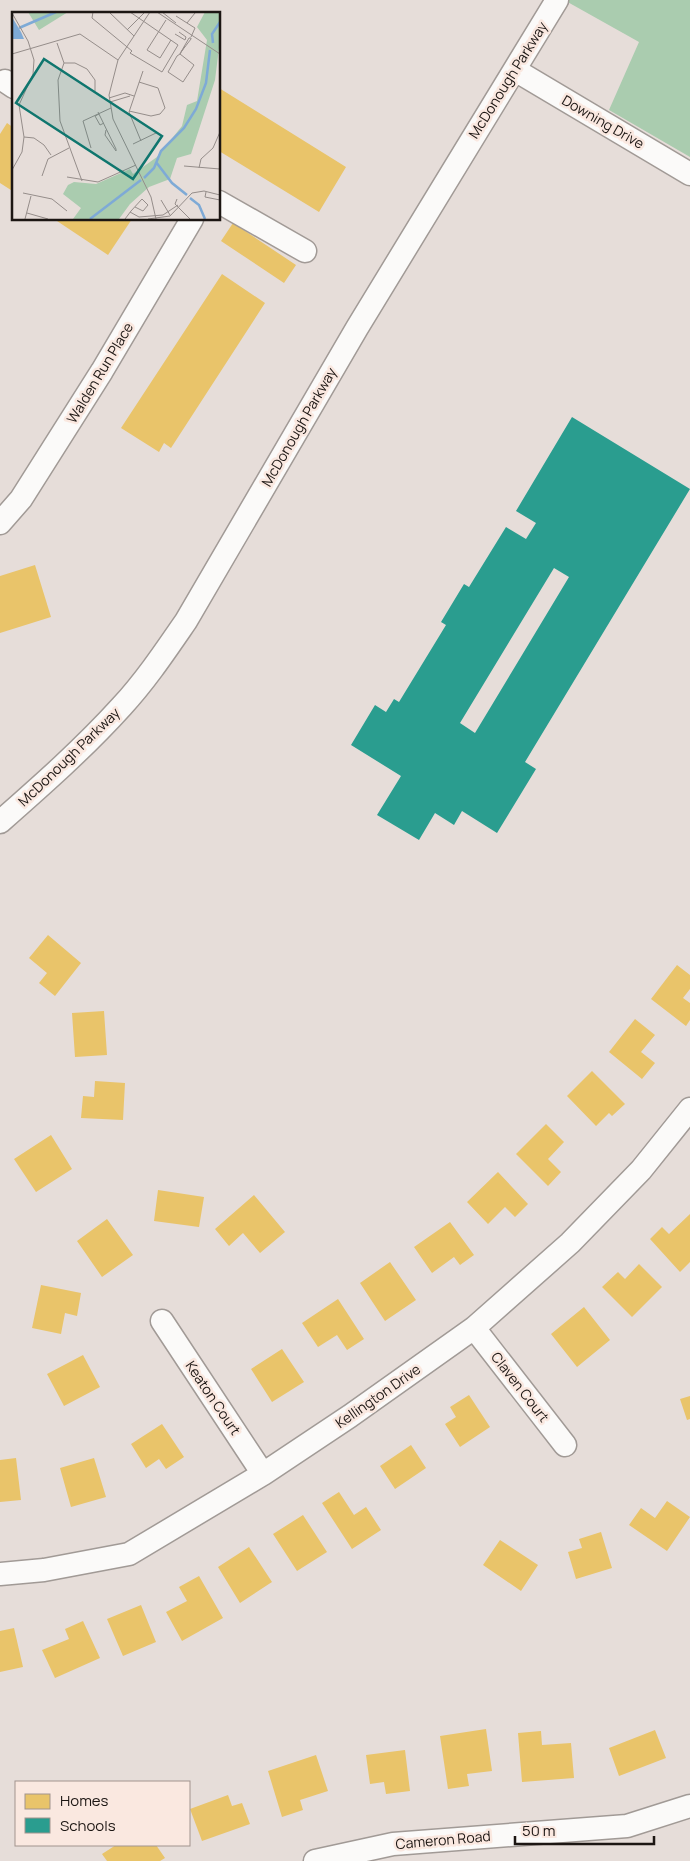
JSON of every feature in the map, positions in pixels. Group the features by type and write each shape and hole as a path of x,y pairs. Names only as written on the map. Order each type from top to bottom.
{"street":[{"name":"McDonough Parkway","path":"0,822 92,737 123,705 159,661 206,588 372,303 557,0"},
{"name":"Downing Drive","path":"515,70 690,174"},
{"path":"220,203 305,251"},
{"name":"Walden Run Place","path":"0,522 21,499 82,403 191,220"},
{"name":"Kellington Drive","path":"0,1574 44,1570 128,1554 264,1474 474,1328 583,1230 641,1170 690,1109"},
{"name":"Keaton Court","path":"162,1321 264,1474"},
{"name":"Claven Court","path":"474,1328 565,1445"},
{"name":"Cameron Road","path":"315,1861 393,1844 627,1826 690,1806"}],"green space":[{"path":"564,0 690,0 690,157 609,110 639,42"}],"building: Homes":[{"path":"220,89 346,167 319,212 220,152"},
{"path":"7,123 12,127 12,191 0,183 0,134"},
{"path":"56,220 131,220 108,255"},
{"path":"233,223 296,265 284,283 221,241"},
{"path":"222,274 265,303 171,448 164,443 159,452 121,428"},
{"path":"35,565 51,617 0,633 0,576"},
{"path":"48,935 81,963 55,996 39,983 47,973 29,958"},
{"path":"677,965 690,975 690,989 683,998 690,1003 690,1020 686,1026 651,999"},
{"path":"104,1011 107,1055 75,1057 72,1013"},
{"path":"635,1019 655,1035 641,1052 655,1063 642,1079 609,1052"},
{"path":"592,1071 625,1104 612,1116 609,1113 596,1126 567,1096"},
{"path":"95,1081 125,1083 123,1120 81,1118 83,1096 94,1097"},
{"path":"546,1124 564,1142 548,1159 561,1172 548,1186 516,1154"},
{"path":"51,1135 72,1169 36,1192 14,1159"},
{"path":"498,1172 528,1204 515,1217 505,1207 488,1224 467,1202"},
{"path":"158,1190 204,1197 199,1227 154,1221"},
{"path":"254,1195 285,1232 260,1253 243,1233 229,1246 215,1229"},
{"path":"690,1214 690,1262 680,1272 650,1239 662,1227 669,1234"},
{"path":"107,1219 133,1255 102,1277 77,1241"},
{"path":"450,1222 474,1255 460,1265 454,1257 432,1273 414,1247"},
{"path":"390,1262 416,1300 385,1321 360,1283"},
{"path":"639,1264 662,1287 632,1317 602,1287 618,1272 625,1279"},
{"path":"41,1285 81,1293 77,1316 65,1313 61,1334 32,1328"},
{"path":"338,1299 364,1339 347,1350 337,1335 318,1347 302,1323"},
{"path":"584,1307 610,1340 577,1367 551,1334"},
{"path":"282,1349 304,1382 272,1402 251,1369"},
{"path":"83,1355 100,1387 64,1406 47,1374"},
{"path":"469,1395 490,1427 460,1447 445,1424 456,1417 450,1407"},
{"path":"690,1396 690,1419 687,1420 680,1399"},
{"path":"162,1424 184,1457 166,1469 159,1459 146,1468 131,1444"},
{"path":"411,1445 426,1468 395,1489 380,1466"},
{"path":"16,1458 21,1500 0,1502 0,1460"},
{"path":"94,1458 106,1497 71,1507 60,1468"},
{"path":"339,1492 354,1515 366,1507 381,1530 352,1549 322,1503"},
{"path":"667,1501 690,1517 667,1551 629,1525 641,1508 655,1518"},
{"path":"303,1515 327,1552 297,1571 273,1534"},
{"path":"601,1532 612,1568 576,1579 568,1552 582,1548 579,1539"},
{"path":"500,1540 538,1565 521,1591 483,1565"},
{"path":"249,1547 272,1582 240,1603 218,1567"},
{"path":"199,1576 223,1618 182,1641 166,1612 187,1601 179,1587"},
{"path":"141,1605 156,1642 123,1656 107,1619"},
{"path":"83,1621 100,1658 55,1678 42,1650 69,1639 65,1629"},
{"path":"14,1628 23,1667 0,1672 0,1631"},
{"path":"486,1729 492,1771 467,1774 469,1786 448,1789 440,1736"},
{"path":"655,1730 666,1758 619,1776 609,1748"},
{"path":"541,1731 542,1745 571,1743 574,1778 522,1782 518,1733"},
{"path":"405,1750 410,1791 386,1794 384,1782 370,1784 366,1755"},
{"path":"316,1755 328,1791 300,1800 303,1810 282,1817 268,1771"},
{"path":"228,1795 232,1806 242,1803 250,1824 202,1841 190,1809"},
{"path":"114,1846 157,1846 165,1858 160,1861 107,1861 102,1854"}],"building: Schools":[{"path":"572,417 690,489 525,762 536,769 497,833 462,811 454,825 435,813 419,840 377,815 401,776 351,745 375,705 386,712 394,699 399,702 446,625 441,622 464,584 469,587 506,527 526,539 536,523 516,511","holes":["554,568 569,577 475,733 460,723"]}]}
